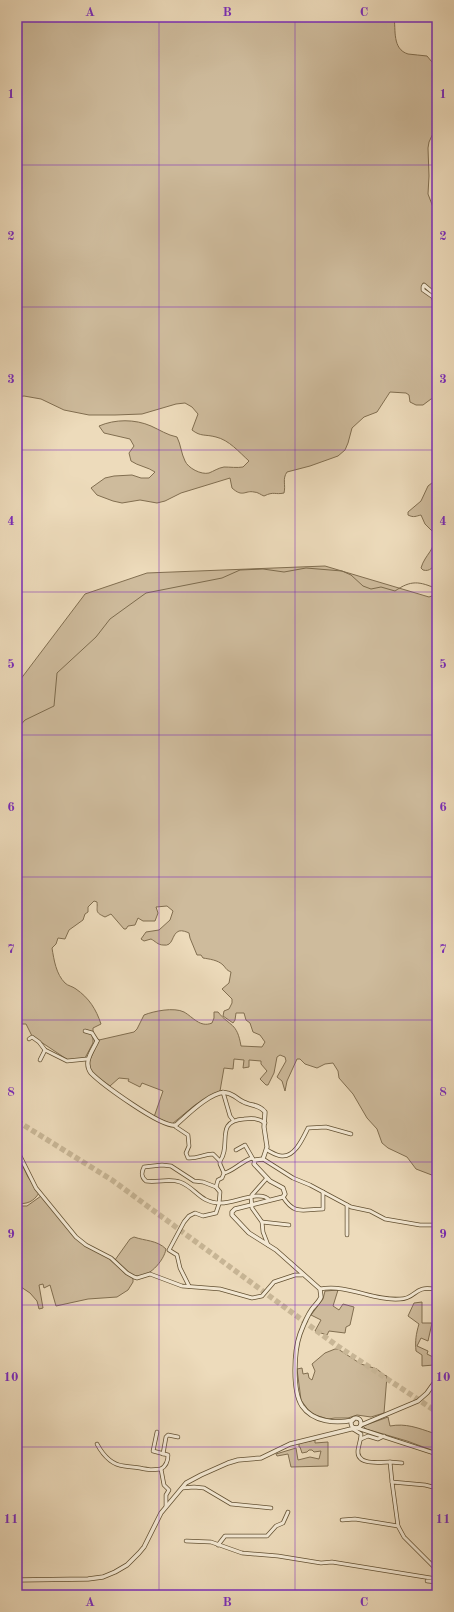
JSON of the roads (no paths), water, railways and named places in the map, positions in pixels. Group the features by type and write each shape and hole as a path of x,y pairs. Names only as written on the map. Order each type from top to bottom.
{"street":[{"path":"437,296 424,285 423,290 433,297 437,307"},
{"path":"85,1031 92,1033 97,1041 87,1059 88,1069 94,1077 120,1096 158,1120 169,1125 175,1125 200,1104 223,1092 229,1093 243,1102 262,1108 266,1115 265,1123 267,1150 263,1159"},
{"path":"28,1039 32,1037 40,1042 45,1050 66,1061 87,1059"},
{"path":"40,1060 45,1050"},
{"path":"223,1092 230,1116 233,1120"},
{"path":"233,1120 256,1119 265,1123"},
{"path":"220,1161 223,1155 227,1129 233,1120"},
{"path":"175,1125 188,1135 189,1146 186,1153 188,1158 199,1158 212,1153 220,1161 224,1173"},
{"path":"267,1150 281,1156 288,1155 297,1148 308,1128 326,1127 351,1134"},
{"path":"236,1150 245,1145 253,1159 254,1164 267,1178 283,1188 285,1192 283,1197 290,1208 296,1210 323,1209 323,1192"},
{"path":"17,1150 36,1188 81,1242 111,1258 127,1273 134,1277 137,1278 150,1274 182,1286 220,1289 256,1298 262,1296 274,1282 295,1275 302,1275"},
{"path":"216,1187 218,1180 222,1178 224,1173 229,1172 235,1166 253,1159 263,1159 288,1176 323,1192 347,1206 370,1211 385,1219 420,1225 437,1225"},
{"path":"189,1286 180,1268 177,1255 169,1250 184,1222 189,1216 195,1214 203,1216 213,1215 216,1213 219,1204 220,1192 216,1187 203,1182 194,1181 171,1166 144,1167 142,1178 146,1181 179,1182 190,1187 202,1199 219,1204 240,1200 251,1196 263,1196 269,1200"},
{"path":"267,1178 251,1196 253,1210 262,1222 263,1232 268,1245"},
{"path":"283,1197 234,1210 232,1215 249,1233 282,1256 302,1275 320,1289 349,1289 377,1298 400,1300 407,1298 418,1290 427,1287 437,1290"},
{"path":"346,1235 347,1206"},
{"path":"262,1222 289,1225"},
{"path":"320,1289 321,1297 310,1313 298,1340 295,1368 298,1395 302,1406 317,1418 331,1422 346,1421 366,1431 437,1454"},
{"path":"402,1463 364,1461 359,1458 358,1452 361,1439 360,1432 355,1425 356,1418 374,1420 418,1401 427,1393 437,1379"},
{"path":"355,1425 359,1419"},
{"path":"17,1580 103,1577 115,1572 134,1559 144,1547 166,1506 182,1488 201,1475 228,1463 238,1460 261,1458 294,1442 346,1430 369,1420"},
{"path":"157,1432 152,1451 168,1455 162,1469 164,1485 175,1496"},
{"path":"163,1454 166,1437 168,1435 178,1437"},
{"path":"361,1439 368,1436 378,1439 384,1436"},
{"path":"97,1444 102,1453 114,1463 149,1470 162,1469"},
{"path":"390,1462 398,1526 404,1537 437,1570"},
{"path":"392,1482 425,1485 437,1488"},
{"path":"182,1488 204,1488 231,1504 271,1508"},
{"path":"166,1506 166,1495 169,1490"},
{"path":"218,1545 225,1536 267,1536 276,1526 282,1523 288,1512"},
{"path":"342,1520 355,1519 398,1526"},
{"path":"186,1541 212,1542 242,1553 278,1556 321,1563 332,1562 437,1581"},
{"path":"427,1581 437,1581"}],"waterway":[{"path":"17,729 25,720 54,706 57,673 96,637 110,619 146,593 222,578 240,570 263,569 284,572 306,568 342,571 351,575 363,586 371,589 381,587 395,591 411,583 425,584 437,589"}],"tunnel":[{"path":"17,1121 112,1180 336,1345 437,1412"}]}
